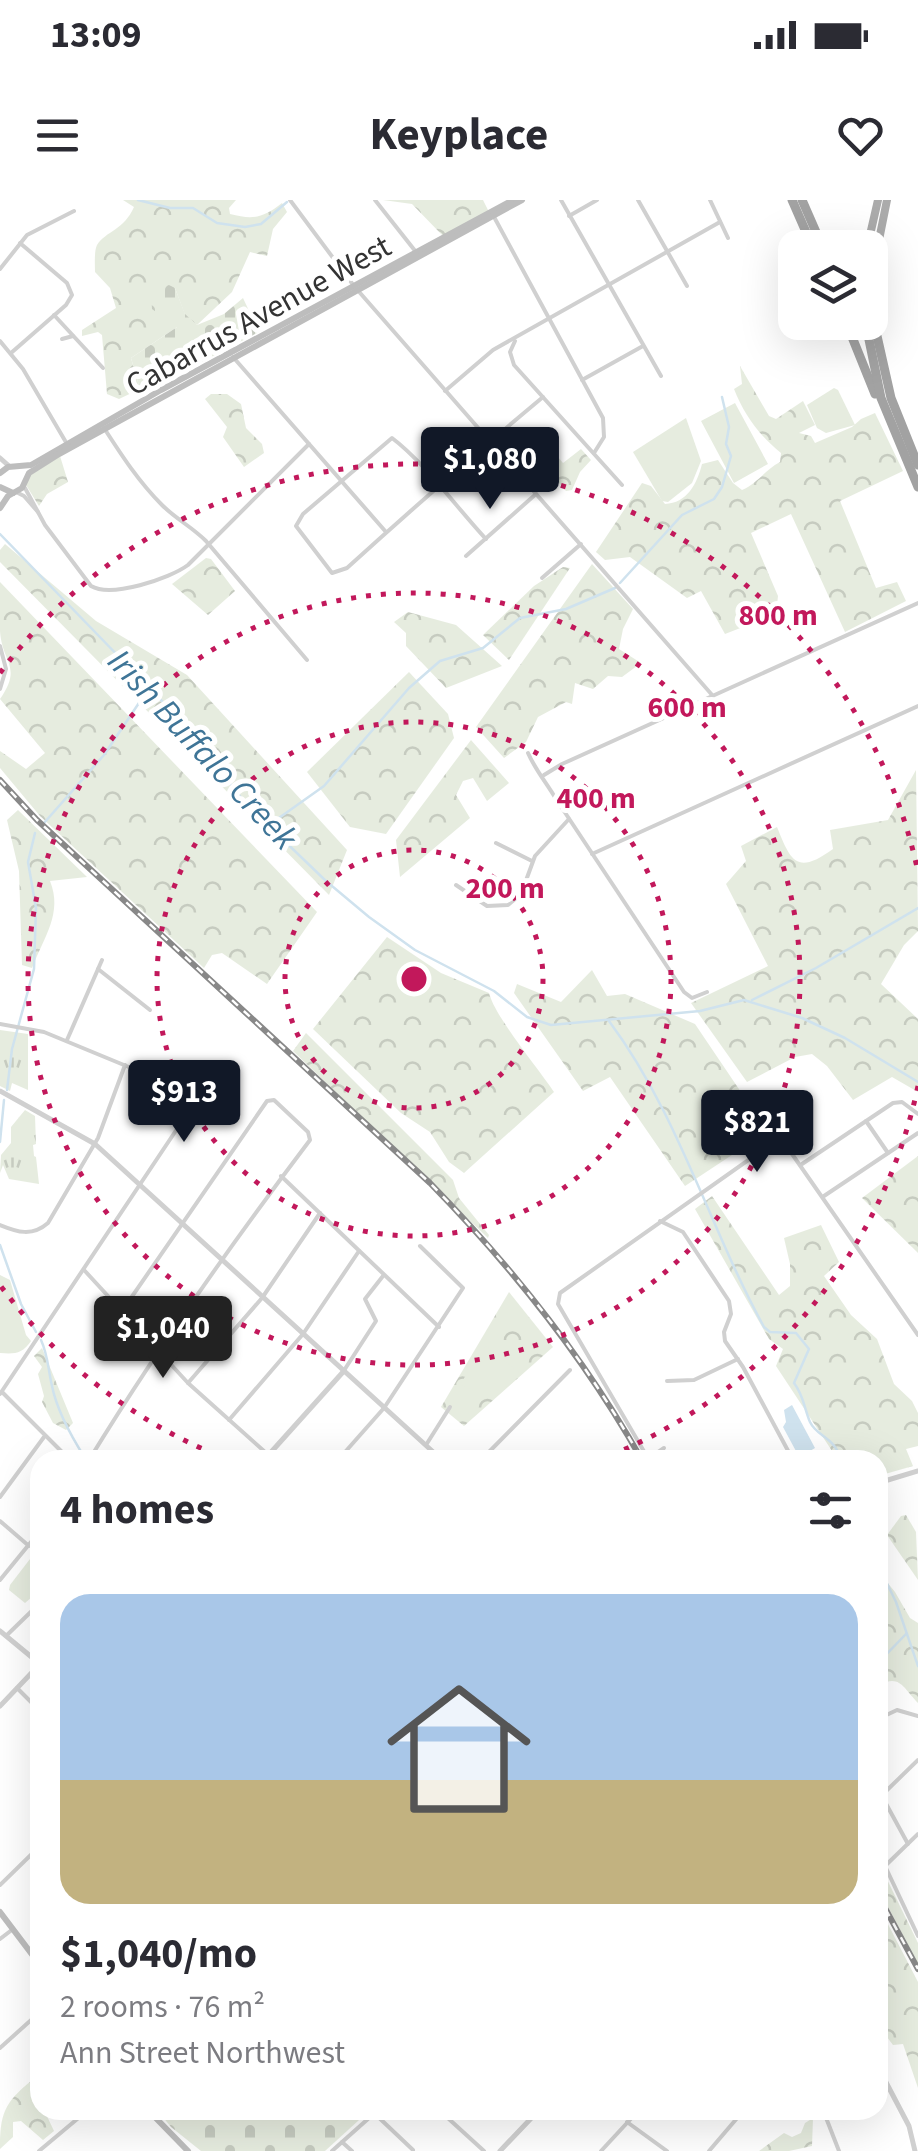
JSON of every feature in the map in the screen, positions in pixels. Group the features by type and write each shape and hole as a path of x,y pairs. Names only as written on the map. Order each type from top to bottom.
{"highway":[{"path":"792,200 810,230"},
{"path":"802,200 811,230"},
{"path":"855,340 881,408 890,421"},
{"path":"871,340 875,376 917,484"},
{"path":"873,340 918,465"}],"main road":[{"name":"Cabarrus Avenue West","path":"355,288 513,200"},
{"name":"Cabarrus Avenue West","path":"0,473 31,465 522,200"},
{"path":"872,230 878,200"},
{"path":"880,230 887,200"},
{"name":"Cabarrus Avenue West","path":"0,508 34,469 102,426"},
{"path":"13,467 22,472 24,482"},
{"path":"0,497 0,488 15,493"},
{"path":"0,1912 30,1952"},
{"path":"157,2120 183,2150"}],"street":[{"path":"290,200 355,288 713,696"},
{"path":"375,200 416,252"},
{"path":"561,200 661,376"},
{"path":"570,216 598,200"},
{"path":"638,200 687,286"},
{"path":"710,200 728,238"},
{"path":"0,269 33,230 74,211"},
{"path":"493,215 605,424 602,444 594,454"},
{"path":"444,390 493,350 720,222"},
{"path":"11,353 70,301 70,288 20,243"},
{"path":"54,316 103,368"},
{"path":"62,339 74,336"},
{"path":"0,341 67,444"},
{"path":"510,343 514,365 622,484"},
{"path":"582,380 643,346"},
{"path":"232,355 386,532"},
{"path":"486,539 438,487 392,438 303,514 296,526 313,552 336,574 347,568 386,532 438,487 489,441 542,397"},
{"path":"102,426 132,472 158,501 210,546 308,660"},
{"path":"15,493 23,495 41,516 91,586 102,591 180,571 210,546 309,444"},
{"path":"0,458 13,467"},
{"path":"24,482 41,516"},
{"path":"466,556 536,494"},
{"path":"542,578 581,544"},
{"path":"544,776 552,769 918,604"},
{"path":"0,646 6,669 0,689"},
{"path":"592,854 918,706"},
{"path":"528,753 684,992 692,998 707,992"},
{"path":"456,886 487,906 508,906 520,894 532,861 570,820"},
{"path":"496,844 532,861"},
{"path":"67,1040 102,960"},
{"path":"98,969 150,1010"},
{"path":"0,1024 67,1040 199,1096 1,1393 60,1450"},
{"path":"0,1224 23,1233 44,1227 95,1144 125,1065"},
{"path":"0,1091 95,1144 431,1450"},
{"path":"95,1450 158,1352 310,1136 274,1100 267,1101 122,1311"},
{"path":"802,1164 897,1101 918,1114"},
{"path":"766,1111 918,1334"},
{"path":"866,1120 888,1153"},
{"path":"824,1196 918,1132"},
{"path":"642,1450 558,1304 560,1293 771,1144 784,1141"},
{"path":"281,1176 438,1327"},
{"path":"188,1383 262,1298 320,1213"},
{"path":"660,1221 682,1232 729,1301 724,1337 788,1450"},
{"path":"347,1450 384,1408 464,1288 420,1246"},
{"path":"229,1420 302,1334 359,1250"},
{"path":"84,1270 188,1383 261,1450"},
{"path":"276,1450 343,1372 376,1321 366,1299 384,1275"},
{"path":"667,1381 694,1380 738,1359"},
{"path":"491,1450 570,1370"},
{"path":"426,1446 450,1407"},
{"path":"34,1450 45,1435"},
{"path":"0,1497 30,1456"},
{"path":"888,1480 918,1471"},
{"path":"0,1521 29,1546 0,1580"},
{"path":"30,1611 3,1634 30,1656"},
{"path":"0,1706 30,1674"},
{"path":"16,1688 30,1701"},
{"path":"888,1714 897,1710 918,1716"},
{"path":"888,1788 918,1760"},
{"path":"888,1808 908,1844"},
{"path":"888,1863 918,1834"},
{"path":"0,1885 30,1856"},
{"path":"888,1872 918,1936"},
{"path":"0,1939 13,1929"},
{"path":"0,2046 30,2020"},
{"path":"888,2085 909,2126 915,2151"},
{"path":"38,2151 76,2120"},
{"path":"332,2151 366,2120"},
{"path":"385,2120 414,2150"},
{"path":"450,2120 484,2151"},
{"path":"500,2151 529,2120"},
{"path":"709,2151 735,2120"},
{"path":"826,2120 839,2151"},
{"path":"601,2151 628,2122 666,2151"},
{"path":"342,2142 352,2151"}],"green space":[{"path":"123,200 236,200 229,208 230,214 252,217 282,203 287,212 273,229 267,256 250,252 232,292 197,325 185,315 175,288 177,327 131,358 140,389 119,399 107,394 102,335 98,332 82,336 82,330 116,308 110,288 95,272 95,254 101,240 125,221 134,207"},
{"path":"383,200 483,200 489,212 444,237 412,204"},
{"path":"163,282 175,288 185,314 197,325 224,314 243,298 259,332 146,391 140,389 131,358 177,327 152,309 151,292"},
{"path":"740,366 769,416 776,419 803,401 815,425 799,433 811,436 815,443 875,413 903,471 840,501 876,588 897,582 906,601 845,632 791,514 751,533 778,596 776,614 725,634 701,591 687,598 630,557 605,560 596,552 642,483 651,486 665,504 673,503 690,491 702,464 718,460 742,490 780,462 781,453 753,424 734,389 742,384"},
{"path":"834,388 855,425 826,433 817,428 807,405"},
{"path":"211,394 227,394 241,404 246,428 262,444 264,453 244,467 223,437 227,427 205,399"},
{"path":"735,403 768,464 734,483 701,421"},
{"path":"686,418 701,461 692,483 668,502 662,501 633,452"},
{"path":"546,443 563,463 581,449 591,460 572,490 550,483 541,460 534,454 537,446"},
{"path":"60,456 68,482 47,494 39,506 26,485 30,475"},
{"path":"5,544 96,621 187,675 347,850 329,895 0,562 0,550"},
{"path":"206,558 211,559 235,591 208,615 172,584"},
{"path":"592,564 633,609 619,649 641,663 622,677 608,676 593,689 575,683 572,704 566,702 538,717 526,742 504,758 476,727"},
{"path":"563,567 570,568 509,660 483,635 534,586"},
{"path":"0,582 317,912 267,984 222,953 212,955 204,968 40,816 0,768 0,751 26,769 45,753 0,699 11,671 0,631"},
{"path":"408,612 456,625 502,666 446,688 406,646 406,633 394,622"},
{"path":"409,672 448,714 454,738 386,834 350,827 307,772"},
{"path":"471,740 509,783 487,801 473,778 463,781 456,795 470,818 400,877 396,840"},
{"path":"916,770 918,931 904,945 881,984 918,1019 918,1092 892,1077 853,1100 827,1066 812,1054 795,1057 747,1082 691,1003 768,966 726,884 746,861 741,846 777,827 797,861 821,857 833,849 830,830 888,820"},
{"path":"18,810 87,877 50,881 53,914 32,968 22,965 19,871 7,820"},
{"path":"387,937 441,973 489,993 508,1029 554,1092 464,1173 449,1162 430,1132 401,1113 313,1029"},
{"path":"592,970 607,996 625,994 695,1024 747,1101 717,1117 732,1155 685,1186 610,1077 583,1091 514,993 517,984 561,1002"},
{"path":"0,1030 28,1034 28,1090 12,1083 10,1091 0,1086"},
{"path":"306,1033 453,1180 459,1198 488,1238 293,1051"},
{"path":"25,1110 35,1116 33,1145 39,1184 9,1179 3,1165 0,1173 1,1155 11,1143 11,1127"},
{"path":"918,1156 918,1253 862,1198"},
{"path":"712,1196 779,1295 790,1286 784,1238 821,1225 839,1262 824,1276 851,1315 877,1339 894,1384 912,1401 918,1413 918,1446 906,1449 913,1466 888,1473 888,1450 831,1450 776,1366 783,1349 769,1339 695,1209"},
{"path":"0,1275 10,1280 31,1341 14,1353 0,1353"},
{"path":"509,1292 553,1347 464,1426 441,1407"},
{"path":"486,1346 521,1374 508,1386 493,1392 460,1384"},
{"path":"42,1348 73,1423 66,1430 53,1423 42,1402 38,1374 42,1367 34,1356"},
{"path":"906,1515 916,1532 918,1580 888,1536 901,1516"},
{"path":"30,1559 30,1599 25,1603 9,1590"},
{"path":"888,1583 910,1618 918,1623 918,1703 905,1688 888,1682"},
{"path":"888,1882 918,1943 918,1964 888,1907"},
{"path":"888,1924 918,1982 918,2088 903,2044 893,2045 888,2038"},
{"path":"30,2082 30,2120 49,2120 54,2131 43,2140 21,2121 13,2122 13,2137 0,2149 5,2110"},
{"path":"165,2120 359,2120 325,2151 201,2151"},
{"path":"813,2120 812,2146 759,2151 784,2133 792,2137 801,2133 805,2123"}],"water":[{"path":"792,1405 815,1448 795,1450 783,1427 784,1410"}],"waterway":[{"path":"138,200 170,208 193,208 217,223 245,227 261,224 287,202"},
{"path":"620,583 682,515 714,499 722,487 731,456 726,444 729,427 722,397"},
{"name":"Irish Buffalo Creek","path":"0,534 189,729 245,803 326,881 415,950 494,991 527,1017 551,1025 700,1011 744,1000 802,1018 845,1038 918,1082"},
{"path":"269,825 324,786 409,688 440,661 483,648 520,618 566,609 615,588"},
{"path":"44,823 104,755 149,688"},
{"path":"7,1090 12,1049 34,969 36,908 28,862 35,833"},
{"path":"752,1000 816,968 918,908"},
{"path":"609,1021 655,1094 764,1327 770,1332 796,1333 809,1349 794,1383 810,1422 837,1450"},
{"path":"0,1142 4,1100"},
{"path":"0,1245 21,1304 36,1332"},
{"path":"41,1340 57,1405 80,1450"},
{"path":"888,1586 918,1666"},
{"path":"888,1653 906,1634"}],"railway":[{"path":"0,780 37,820 430,1183 518,1280 571,1349 636,1450"},
{"path":"888,1914 918,1969"}]}
